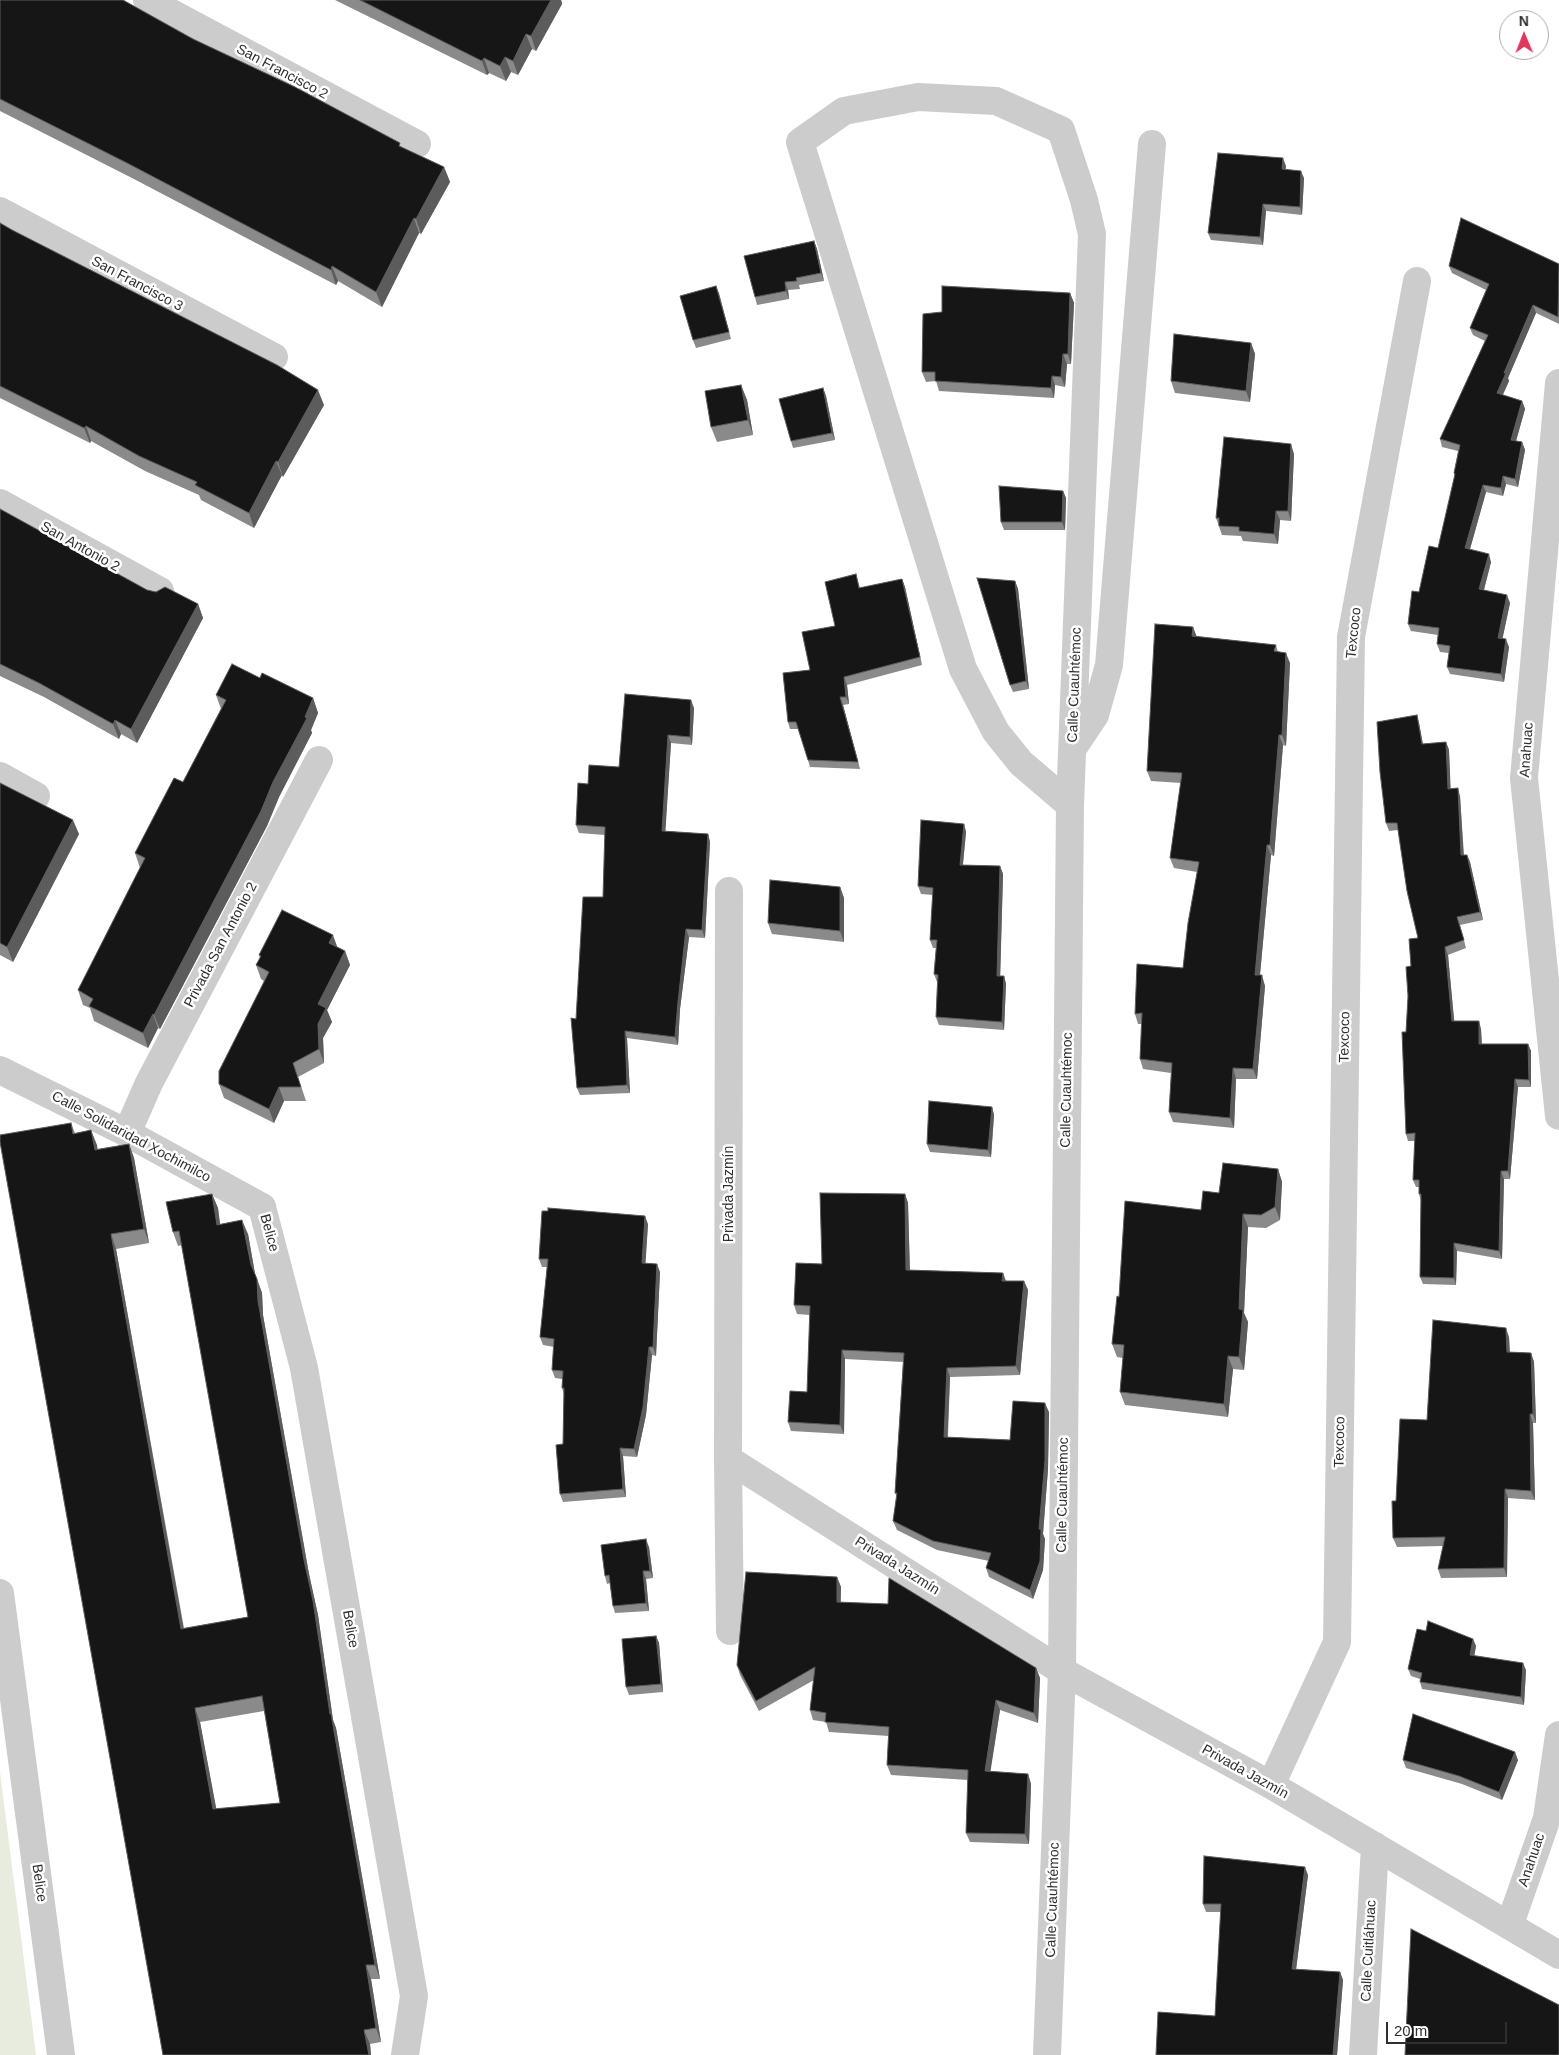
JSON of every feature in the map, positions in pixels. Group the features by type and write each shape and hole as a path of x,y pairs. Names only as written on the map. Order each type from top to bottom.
{"street":[{"name":"San Francisco 2","path":"147,0 417,144"},
{"name":"Calle Cuauhtémoc","path":"1047,2055 1062,1671 1070,805 1092,234 1084,200 1061,130 996,101 918,97 844,111 800,142 963,669 996,732 1021,763 1070,805"},
{"path":"1073,748 1095,715 1110,666 1152,144"},
{"name":"San Francisco 3","path":"0,211 274,357"},
{"name":"Texcoco","path":"1271,1785 1338,1642 1351,637 1417,281"},
{"name":"Anahuac","path":"1559,383 1524,778 1559,1116"},
{"name":"San Antonio 2","path":"0,504 160,592"},
{"name":"Privada San Antonio 2","path":"127,1133 150,1083 319,760"},
{"path":"0,776 36,796"},
{"name":"Privada Jazmín","path":"729,891 728,1459 1062,1671 1271,1785 1510,1924 1559,1955"},
{"name":"Calle Solidaridad Xochimilco","path":"0,1070 127,1133 262,1207"},
{"name":"Belice","path":"262,1207 304,1368 414,1996 405,2055"},
{"path":"728,1459 730,1631"},
{"name":"Belice","path":"0,1592 61,2055"},
{"name":"Anahuac","path":"1510,1924 1547,1818 1559,1735"},
{"name":"Calle Cuitláhuac","path":"1363,2055 1375,1846"}],"shaded area":[{"path":"0,1772 36,2055 0,2055"}],"building":[{"path":"0,0 123,0 193,39 295,87 400,143 399,146 444,167 416,219 414,218 376,292 332,266 331,270 0,99"},
{"path":"360,0 551,0 531,36 526,34 513,61 505,57 500,66 484,58 482,61"},
{"path":"1218,153 1283,158 1282,169 1301,171 1300,207 1263,204 1260,237 1208,233"},
{"path":"1461,218 1559,264 1558,317 1533,305 1497,393 1522,401 1511,440 1522,442 1515,479 1503,476 1501,488 1483,485 1465,548 1489,554 1479,589 1507,595 1498,638 1506,639 1501,674 1447,667 1450,646 1437,644 1439,628 1408,624 1412,591 1419,592 1429,546 1438,548 1455,474 1460,445 1440,439 1488,335 1470,328 1489,284 1449,266"},
{"path":"0,223 277,365 318,390 278,462 276,461 249,513 195,485 197,482 139,456 86,426 84,428 0,386"},
{"path":"814,241 821,273 796,278 797,281 785,282 786,291 755,297 744,256"},
{"path":"716,286 729,332 693,340 680,296"},
{"path":"942,286 1070,293 1068,354 1063,354 1061,377 1052,376 1051,388 935,381 935,372 922,372 923,314 942,312"},
{"path":"1174,334 1251,343 1246,391 1171,381"},
{"path":"741,385 748,420 711,427 705,391"},
{"path":"823,388 832,433 791,441 779,399"},
{"path":"1224,437 1291,444 1288,511 1276,511 1274,534 1239,531 1239,527 1219,526 1219,518 1216,518"},
{"path":"999,486 1063,491 1062,522 1001,522"},
{"path":"0,509 147,590 156,592 165,587 198,604 131,729 115,720 113,724 39,683 0,664"},
{"path":"856,574 859,588 902,579 920,657 844,677 846,697 840,697 858,762 808,760 796,722 788,722 783,673 810,670 802,632 835,626 825,582"},
{"path":"977,578 1015,581 1026,681 1010,685"},
{"path":"1155,624 1193,627 1192,636 1276,645 1274,651 1286,653 1282,735 1279,735 1270,845 1267,845 1255,975 1262,975 1253,1069 1233,1068 1230,1118 1169,1112 1172,1063 1140,1059 1142,1013 1135,1014 1137,964 1183,968 1188,923 1199,862 1170,858 1182,773 1147,771"},
{"path":"232,664 260,678 262,673 313,698 305,717 307,718 273,782 261,811 143,1033 89,1006 93,999 78,990 145,858 135,853 174,778 183,782 226,700 216,695"},
{"path":"625,694 691,700 690,737 668,735 662,831 708,834 702,930 686,929 675,1037 625,1031 627,1085 577,1088 571,1018 576,1019 583,897 603,897 605,827 576,825 578,783 588,784 589,765 619,767"},
{"path":"1417,715 1422,744 1446,742 1448,789 1458,788 1461,855 1467,855 1480,912 1457,917 1464,940 1445,947 1452,1021 1479,1021 1479,1044 1528,1044 1529,1080 1515,1079 1508,1171 1501,1171 1499,1251 1454,1243 1454,1278 1420,1277 1421,1194 1419,1194 1419,1180 1413,1180 1415,1133 1406,1134 1402,1032 1406,1032 1408,996 1406,967 1411,966 1409,939 1418,938 1407,891 1397,823 1386,823 1380,772 1377,722"},
{"path":"0,783 73,820 7,947 0,943"},
{"path":"921,820 964,824 960,865 1000,866 997,976 1004,976 1002,1022 936,1017 938,975 934,974 937,940 930,940 933,888 918,886"},
{"path":"770,880 840,887 840,931 768,923"},
{"path":"282,910 333,935 329,943 345,951 318,1004 326,1008 318,1024 319,1049 293,1063 301,1087 279,1087 269,1109 219,1084 219,1071 269,972 256,965 261,956 259,955"},
{"path":"929,1101 992,1107 988,1150 927,1144"},
{"path":"71,1123 73,1134 91,1130 95,1150 129,1144 144,1229 111,1234 181,1629 248,1617 179,1231 173,1232 166,1202 212,1194 217,1225 242,1220 251,1265 257,1279 258,1301 313,1601 330,1714 375,1965 366,1965 376,2028 364,2030 369,2055 163,2055 0,1135","holes":["262,1696 280,1803 213,1809 195,1708"]},
{"path":"1223,1163 1278,1169 1275,1207 1261,1215 1243,1214 1239,1309 1243,1310 1239,1357 1228,1356 1224,1404 1120,1392 1124,1345 1112,1344 1117,1296 1119,1297 1125,1201 1201,1210 1203,1191 1219,1193"},
{"path":"820,1193 905,1194 906,1270 1003,1273 1002,1281 1024,1281 1016,1366 947,1368 944,1437 1010,1440 1013,1401 1045,1403 1045,1460 1039,1529 1041,1530 1040,1561 1030,1590 986,1568 991,1553 933,1541 893,1521 897,1493 895,1493 904,1353 842,1350 840,1425 788,1422 790,1391 807,1392 810,1306 794,1305 796,1263 822,1264"},
{"path":"548,1208 645,1216 642,1263 657,1264 653,1347 649,1347 643,1407 634,1449 620,1448 623,1489 560,1494 556,1445 563,1444 563,1371 552,1370 554,1339 540,1337 548,1259 539,1259 542,1211 548,1211"},
{"path":"1433,1320 1506,1328 1507,1352 1531,1353 1533,1414 1530,1414 1531,1491 1505,1489 1504,1568 1438,1569 1445,1537 1393,1538 1392,1501 1396,1501 1400,1419 1427,1420"},
{"path":"646,1539 650,1571 643,1571 646,1603 613,1606 609,1575 605,1576 601,1545"},
{"path":"746,1572 837,1577 837,1602 888,1604 889,1578 1036,1668 1034,1713 996,1700 985,1771 1028,1774 1025,1834 966,1833 968,1770 887,1765 889,1727 825,1722 826,1713 810,1710 815,1667 756,1701 737,1665"},
{"path":"1428,1621 1473,1639 1470,1655 1523,1663 1521,1697 1420,1682 1422,1673 1408,1669 1417,1629 1426,1631"},
{"path":"656,1636 661,1684 626,1687 622,1639"},
{"path":"1413,1714 1515,1752 1499,1792 1459,1776 1403,1760"},
{"path":"1204,1856 1305,1867 1292,1969 1340,1972 1333,2055 1156,2055 1158,2012 1215,2016 1221,1904 1203,1904"},
{"path":"1411,1929 1559,2005 1559,2055 1405,2055"}]}
